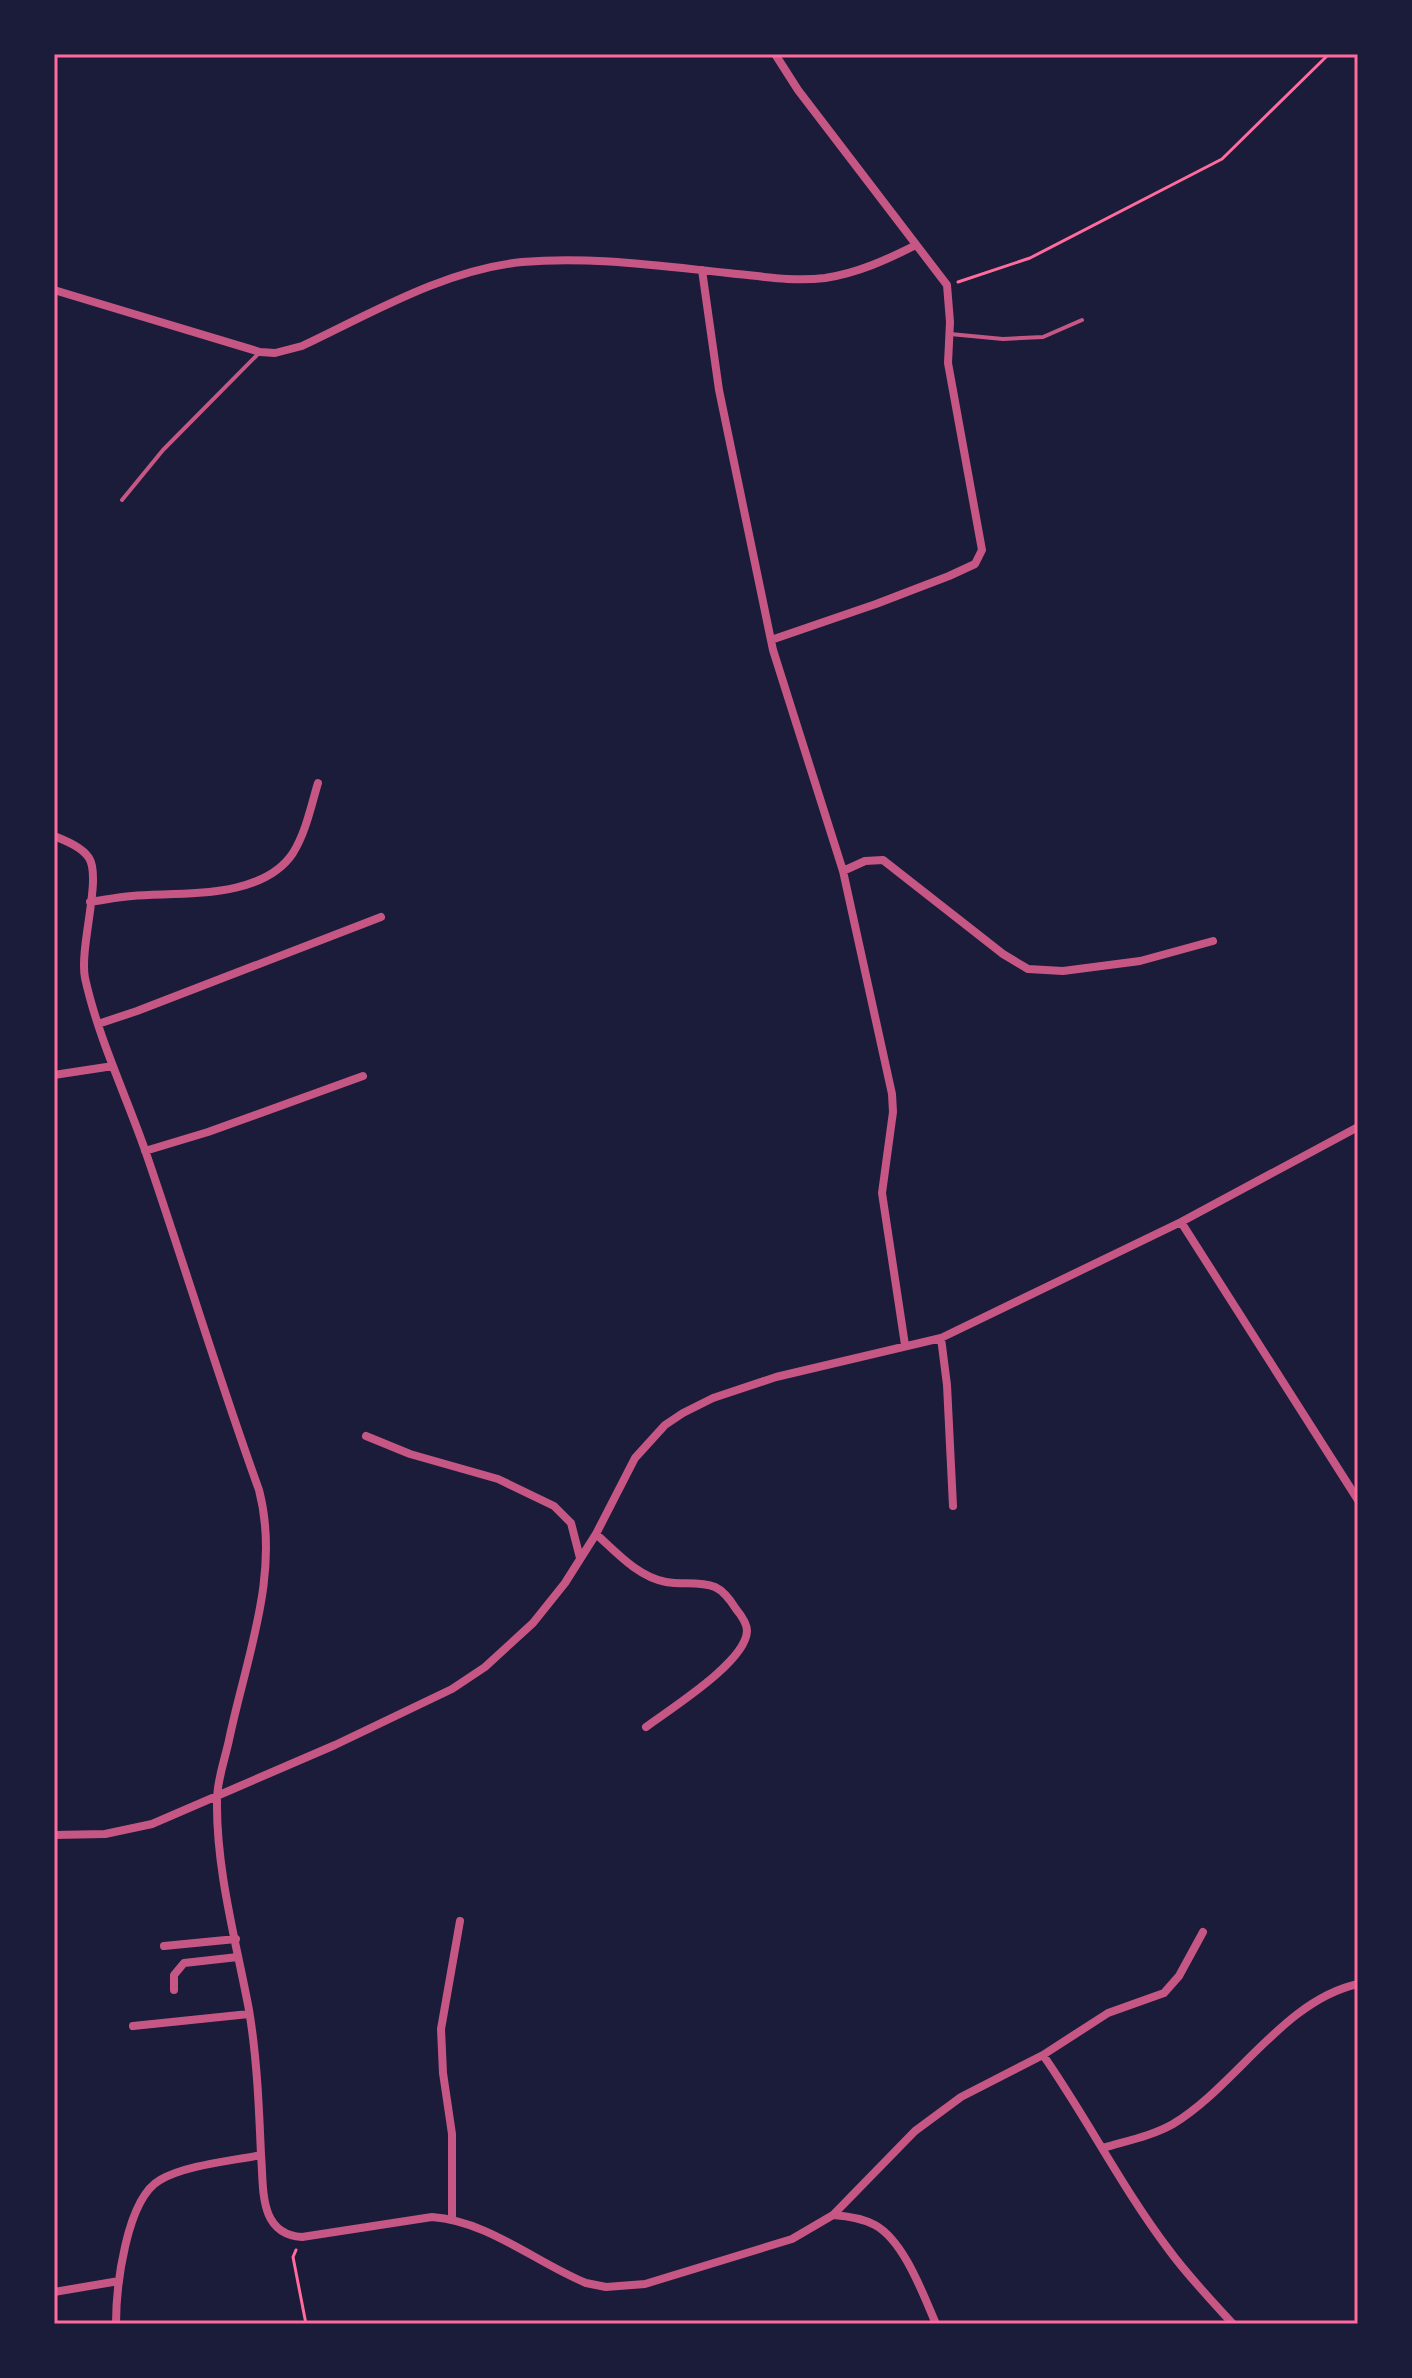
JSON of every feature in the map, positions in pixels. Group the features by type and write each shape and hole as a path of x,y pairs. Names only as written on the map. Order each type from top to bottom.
{"street":[{"path":"771,640 949,576 979,560 982,550 948,363 947,285 798,90 775,54"},
{"path":"54,290 260,352 275,353 302,346 459,274 494,266 575,260 635,262 775,278 823,278 866,269 916,245"},
{"path":"702,270 719,390 773,650 843,871 892,1094 892,1128 882,1193 905,1345"},
{"path":"90,902 131,896 213,892 236,887 277,870 299,841 318,783"},
{"path":"54,836 76,846 89,857 93,868 83,964 98,1024 145,1151 266,1517 262,1598 217,1796 220,1850 258,2081 261,2155 269,2220 282,2232 302,2237 417,2218 452,2219 477,2228 578,2280 623,2288 768,2248 792,2239 833,2215 903,2142 935,2115 986,2082 1043,2055 1108,2013 1164,1993 1179,1976 1203,1932"},
{"path":"843,871 865,861 883,860 1003,954 1035,970 1063,971 1140,961 1213,941"},
{"path":"98,1024 381,917"},
{"path":"54,1075 113,1066"},
{"path":"145,1151 208,1132 363,1076"},
{"path":"54,1835 81,1836 131,1830 152,1824 335,1745 463,1681 497,1657 533,1623 596,1534 635,1458 659,1430 683,1413 713,1398 776,1377 941,1338 1181,1222 1358,1127"},
{"path":"1181,1222 1358,1500"},
{"path":"941,1338 947,1385 953,1506"},
{"path":"366,1436 410,1454 498,1479 554,1506 571,1523 580,1559"},
{"path":"596,1534 624,1560 648,1576 665,1582 707,1585 719,1589 746,1625 744,1643 733,1658 646,1727"},
{"path":"452,2219 452,2134 443,2073 441,2029 460,1921"},
{"path":"164,1946 236,1939"},
{"path":"174,1990 174,1975 184,1963 238,1957"},
{"path":"1103,2148 1173,2124 1213,2093 1310,2007 1331,1994 1358,1984"},
{"path":"133,2026 249,2014"},
{"path":"1043,2055 1168,2249 1233,2324"},
{"path":"116,2324 119,2281 134,2217 150,2188 176,2174 261,2155"},
{"path":"833,2215 865,2220 885,2232 900,2250 936,2324"},
{"path":"54,2292 119,2281"}],"lane":[{"path":"948,333 1018,339 1043,337 1082,320"},
{"path":"122,500 163,450 260,352"}],"path":[{"path":"947,285 1030,258 1222,159 1329,54"},
{"path":"302,2237 293,2257 306,2324"}]}
